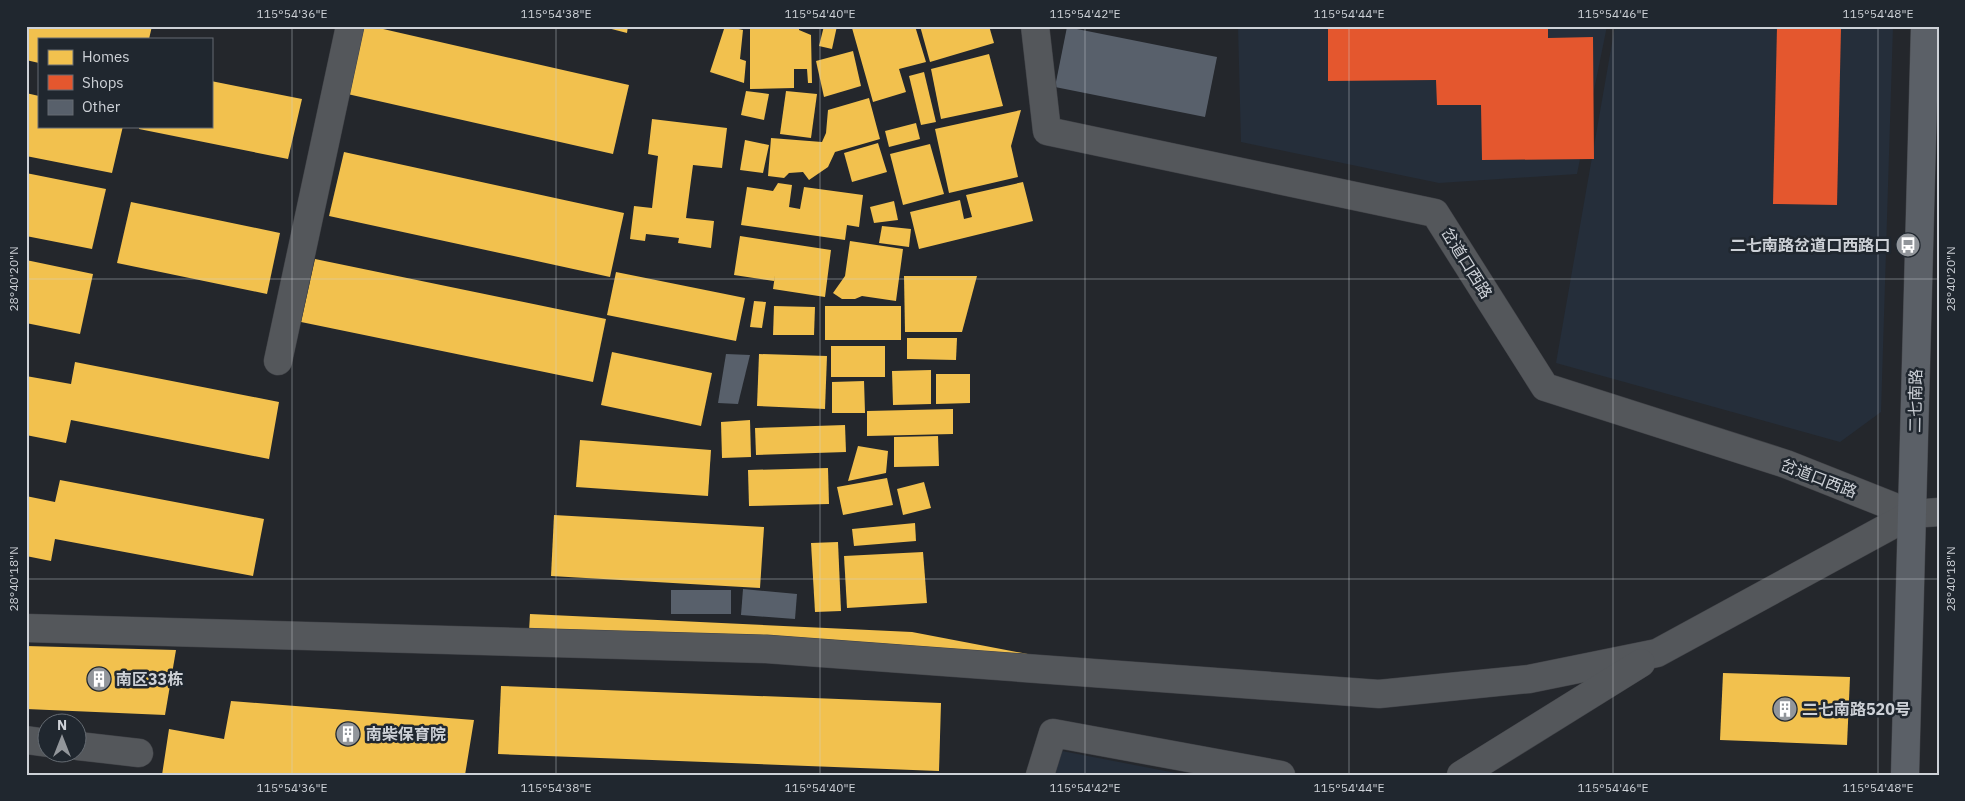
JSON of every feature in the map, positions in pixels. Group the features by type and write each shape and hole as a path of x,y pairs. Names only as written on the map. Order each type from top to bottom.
{"main road":[{"name":"二七南路","path":"1905,775 1926,513 1925,26"}],"street":[{"path":"278,360 350,26"},
{"name":"岔道口西路","path":"1035,26 1047,131 1435,213 1545,387 1786,464 1926,513"},
{"path":"1462,775 1657,654 1926,513"},
{"path":"26,628 766,649 1379,694 1529,679 1657,654"},
{"path":"1040,775 1053,733 1280,775"},
{"path":"88,747 139,753"}],"shaded area":[{"path":"1238,26 1607,26 1577,174 1439,183 1241,142"},
{"path":"1615,26 1893,26 1881,412 1840,442 1556,363"},
{"path":"1062,751 1186,775 1055,775"}],"building: Homes":[{"path":"26,26 152,26 149,38 38,38 38,63 26,60"},
{"path":"359,26 370,26 629,85 613,154 343,93"},
{"path":"600,26 628,26 627,33"},
{"path":"725,26 743,30 740,59 746,61 744,83 710,72"},
{"path":"750,26 799,26 799,30 811,35 812,83 808,83 807,69 794,69 794,88 750,89"},
{"path":"824,26 837,26 832,49 819,46"},
{"path":"857,26 915,26 926,62 899,69 906,92 873,102 852,28"},
{"path":"920,26 989,26 994,43 930,62"},
{"path":"853,51 861,86 824,97 816,61"},
{"path":"989,54 1003,106 941,119 931,69"},
{"path":"924,72 936,122 921,125 909,76"},
{"path":"212,81 302,99 288,159 139,129 212,128"},
{"path":"746,91 769,94 764,120 741,115"},
{"path":"786,91 817,94 811,138 780,134"},
{"path":"26,93 38,96 38,128 123,128 112,173 26,156"},
{"path":"869,98 880,139 835,152 828,167 809,180 803,172 789,173 784,178 768,176 771,138 822,142 826,133 828,110"},
{"path":"1021,110 1011,146 1018,177 949,193 935,129"},
{"path":"652,119 727,128 722,168 693,165 686,218 714,221 711,248 678,243 679,238 646,234 645,241 630,239 634,206 652,208 658,156 648,154"},
{"path":"916,123 920,139 889,147 885,131"},
{"path":"745,140 769,145 763,173 740,170"},
{"path":"878,143 887,172 852,182 844,153"},
{"path":"930,144 944,194 903,205 890,154"},
{"path":"344,152 624,213 610,277 329,216"},
{"path":"26,173 106,189 92,249 26,236"},
{"path":"1023,182 1033,221 919,249 910,212 960,200 964,219 972,217 966,195"},
{"path":"778,183 792,185 789,207 800,209 804,187 863,195 859,227 847,225 845,240 741,225 747,187 773,191"},
{"path":"894,201 898,220 874,223 870,207"},
{"path":"131,202 280,233 267,294 117,263"},
{"path":"882,226 911,229 909,247 879,243"},
{"path":"740,236 831,250 825,297 773,289 775,275 774,281 734,275"},
{"path":"850,241 903,249 896,301 862,296 855,299 842,299 833,293 845,276"},
{"path":"315,259 606,319 593,382 301,322"},
{"path":"26,260 93,274 80,334 26,323"},
{"path":"616,272 745,298 736,341 607,315"},
{"path":"904,276 977,276 962,332 905,332"},
{"path":"754,301 766,302 762,328 750,327"},
{"path":"774,306 815,307 814,335 773,335"},
{"path":"825,306 901,306 901,340 825,340"},
{"path":"907,338 957,338 956,360 907,359"},
{"path":"831,346 885,346 885,377 831,377"},
{"path":"612,352 712,373 701,426 601,405"},
{"path":"759,354 827,356 825,409 757,406"},
{"path":"75,362 279,402 269,459 71,420 66,443 26,435 26,376 71,384"},
{"path":"931,370 931,404 893,405 892,371"},
{"path":"936,374 970,374 970,403 936,404"},
{"path":"864,381 865,413 832,413 832,382"},
{"path":"953,409 953,434 867,436 867,411"},
{"path":"750,420 751,457 722,458 721,422"},
{"path":"845,425 846,452 756,455 755,428"},
{"path":"938,436 939,466 894,467 894,437"},
{"path":"580,440 711,450 708,496 576,487"},
{"path":"858,446 888,451 886,473 848,481"},
{"path":"828,468 829,504 749,506 748,470"},
{"path":"887,478 893,505 843,515 837,487"},
{"path":"60,480 264,519 253,576 55,539 51,561 26,556 26,496 55,502"},
{"path":"924,482 931,508 903,515 897,489"},
{"path":"554,515 764,527 760,588 551,576"},
{"path":"915,523 916,541 854,546 852,529"},
{"path":"838,542 841,611 815,612 811,543"},
{"path":"923,552 927,603 847,608 844,556"},
{"path":"530,614 912,632 1033,655 1034,662 529,632"},
{"name":"南区33栋","path":"26,646 176,650 165,715 26,709"},
{"name":"二七南路520号","path":"1723,673 1850,677 1847,745 1720,740"},
{"path":"501,686 941,703 939,771 498,754"},
{"name":"南柴保育院","path":"231,701 474,720 465,775 162,775 169,729 224,739"}],"building: Shops":[{"path":"1328,26 1548,26 1548,38 1593,37 1594,159 1482,160 1481,105 1437,105 1436,80 1328,81"},
{"path":"1777,27 1841,28 1837,205 1773,204"}],"building: Other":[{"path":"1067,27 1217,57 1205,117 1055,87"},
{"path":"726,354 750,355 738,404 718,403"},
{"path":"743,589 797,594 795,619 741,615"},
{"path":"671,590 731,590 731,614 671,614"}],"place":[{"name":"二七南路岔道口西路口","path":"1908,245"},
{"name":"南区33栋","path":"99,679"},
{"name":"二七南路520号","path":"1785,709"},
{"name":"南柴保育院","path":"348,734"}]}
